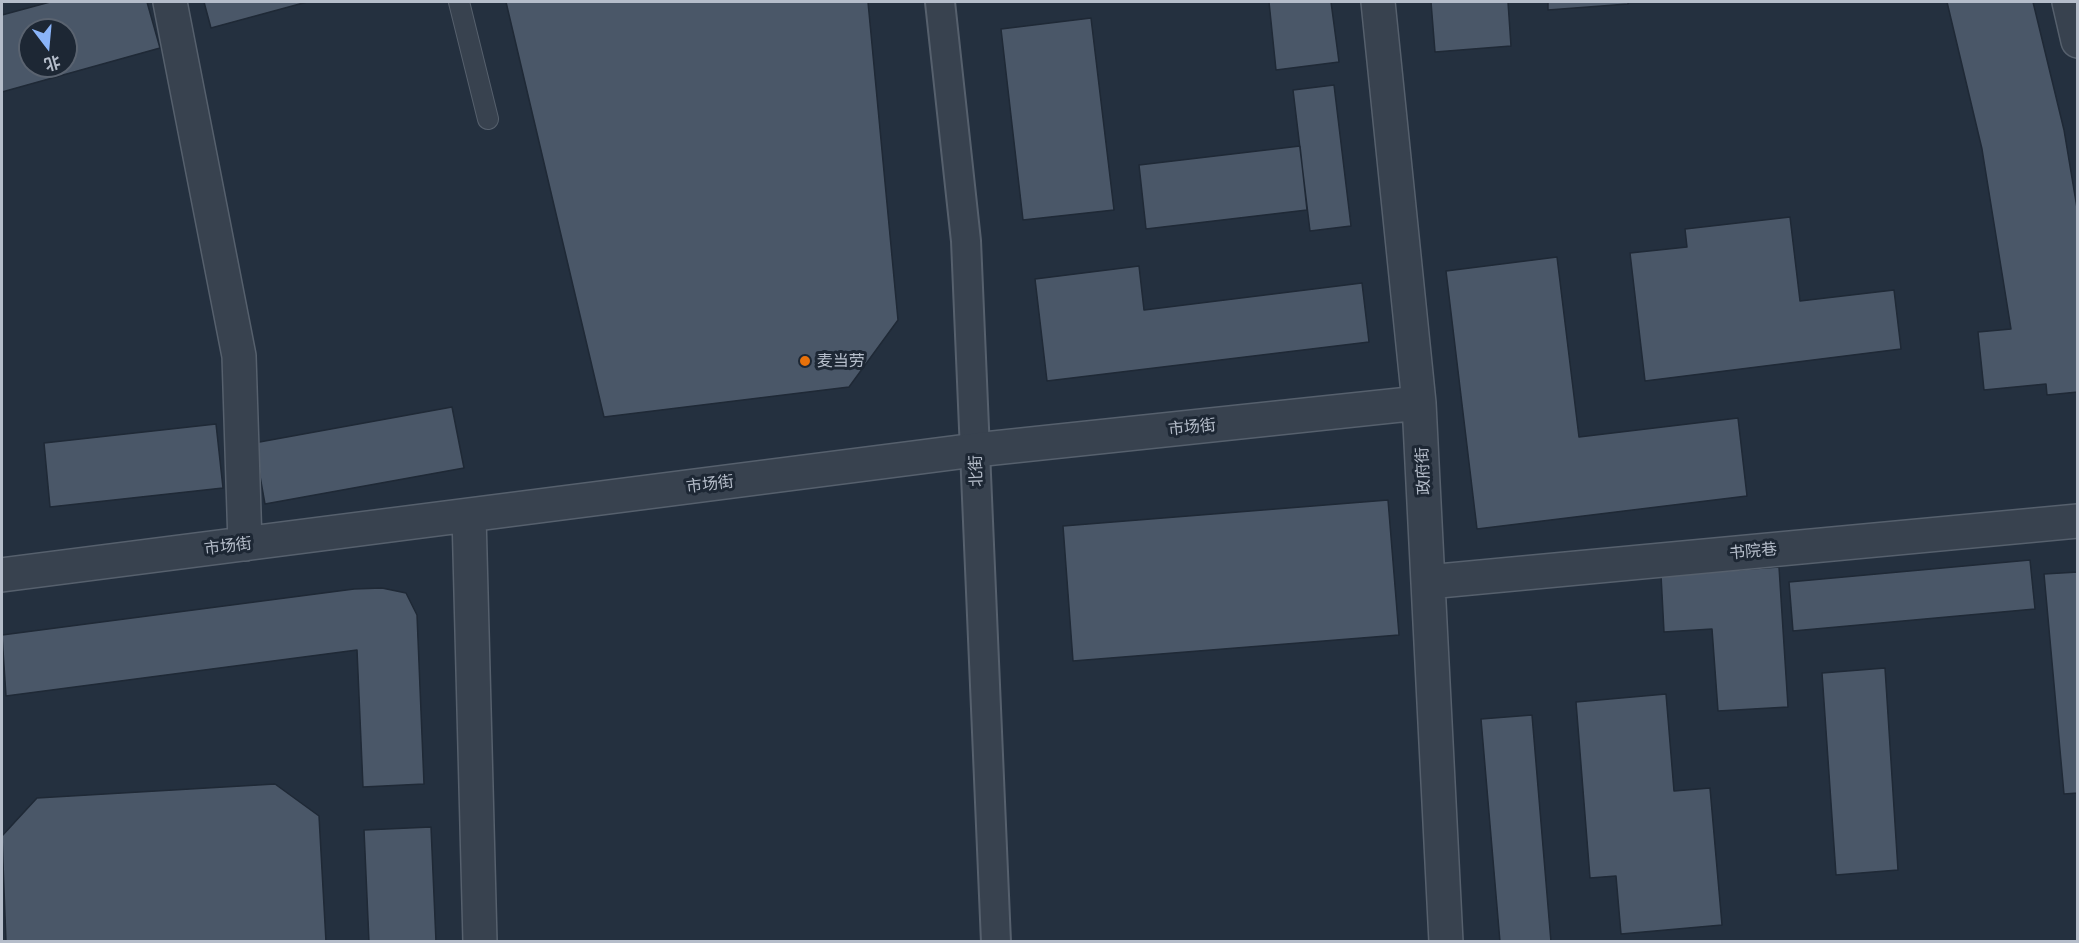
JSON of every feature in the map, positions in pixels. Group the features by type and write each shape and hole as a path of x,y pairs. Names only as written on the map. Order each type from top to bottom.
{"street":[{"path":"170,2 239,356 244,544"},
{"name":"北街","path":"940,2 966,241 996,942"},
{"name":"政府街","path":"1377,2 1419,403 1446,942"},
{"path":"2069,2 2078,41"},
{"name":"市场街","path":"2,575 975,450 1419,403"},
{"path":"469,515 480,942"},
{"name":"书院巷","path":"1428,582 2078,521"}],"lane":[{"path":"459,2 488,119"}],"building":[{"path":"50,2 147,2 160,48 78,71 78,18 18,18 18,78 52,78 2,92 2,15"},
{"path":"204,2 307,2 211,28"},
{"path":"506,2 868,2 898,320 849,387 604,417"},
{"path":"1269,2 1331,2 1339,62 1276,70"},
{"path":"1431,2 1508,2 1511,46 1435,52"},
{"path":"1548,2 1628,2 1628,4 1548,10"},
{"path":"1947,2 2033,2 2064,130 2078,214 2078,392 2047,395 2046,384 1984,390 1978,332 2011,329 1982,149"},
{"path":"1091,18 1114,210 1023,220 1001,29"},
{"path":"1334,85 1351,226 1310,231 1293,90"},
{"path":"1300,146 1307,210 1146,229 1139,165"},
{"path":"1790,217 1800,301 1894,290 1901,349 1645,381 1630,253 1687,247 1685,229"},
{"path":"1557,257 1579,437 1738,418 1747,496 1477,529 1446,271"},
{"path":"1139,266 1144,310 1362,283 1369,342 1047,381 1035,279"},
{"path":"452,407 464,468 265,504 254,443"},
{"path":"216,424 223,488 50,507 44,443"},
{"path":"1388,500 1399,635 1073,661 1063,526"},
{"path":"2030,560 2035,609 1793,631 1789,582"},
{"path":"1779,567 1788,707 1718,711 1712,629 1664,632 1661,575"},
{"path":"2078,572 2078,793 2064,794 2044,574"},
{"path":"382,588 406,593 417,615 424,784 363,787 357,650 6,696 2,635 354,589"},
{"path":"1885,668 1898,870 1836,875 1822,673"},
{"path":"1666,694 1674,791 1710,788 1722,925 1621,934 1616,876 1590,878 1576,702"},
{"path":"1532,715 1551,942 1500,942 1481,719"},
{"path":"275,784 319,816 326,942 6,942 2,836 37,798"},
{"path":"431,827 436,942 369,942 364,830"}],"place":[{"name":"麦当劳","path":"805,361"}]}
